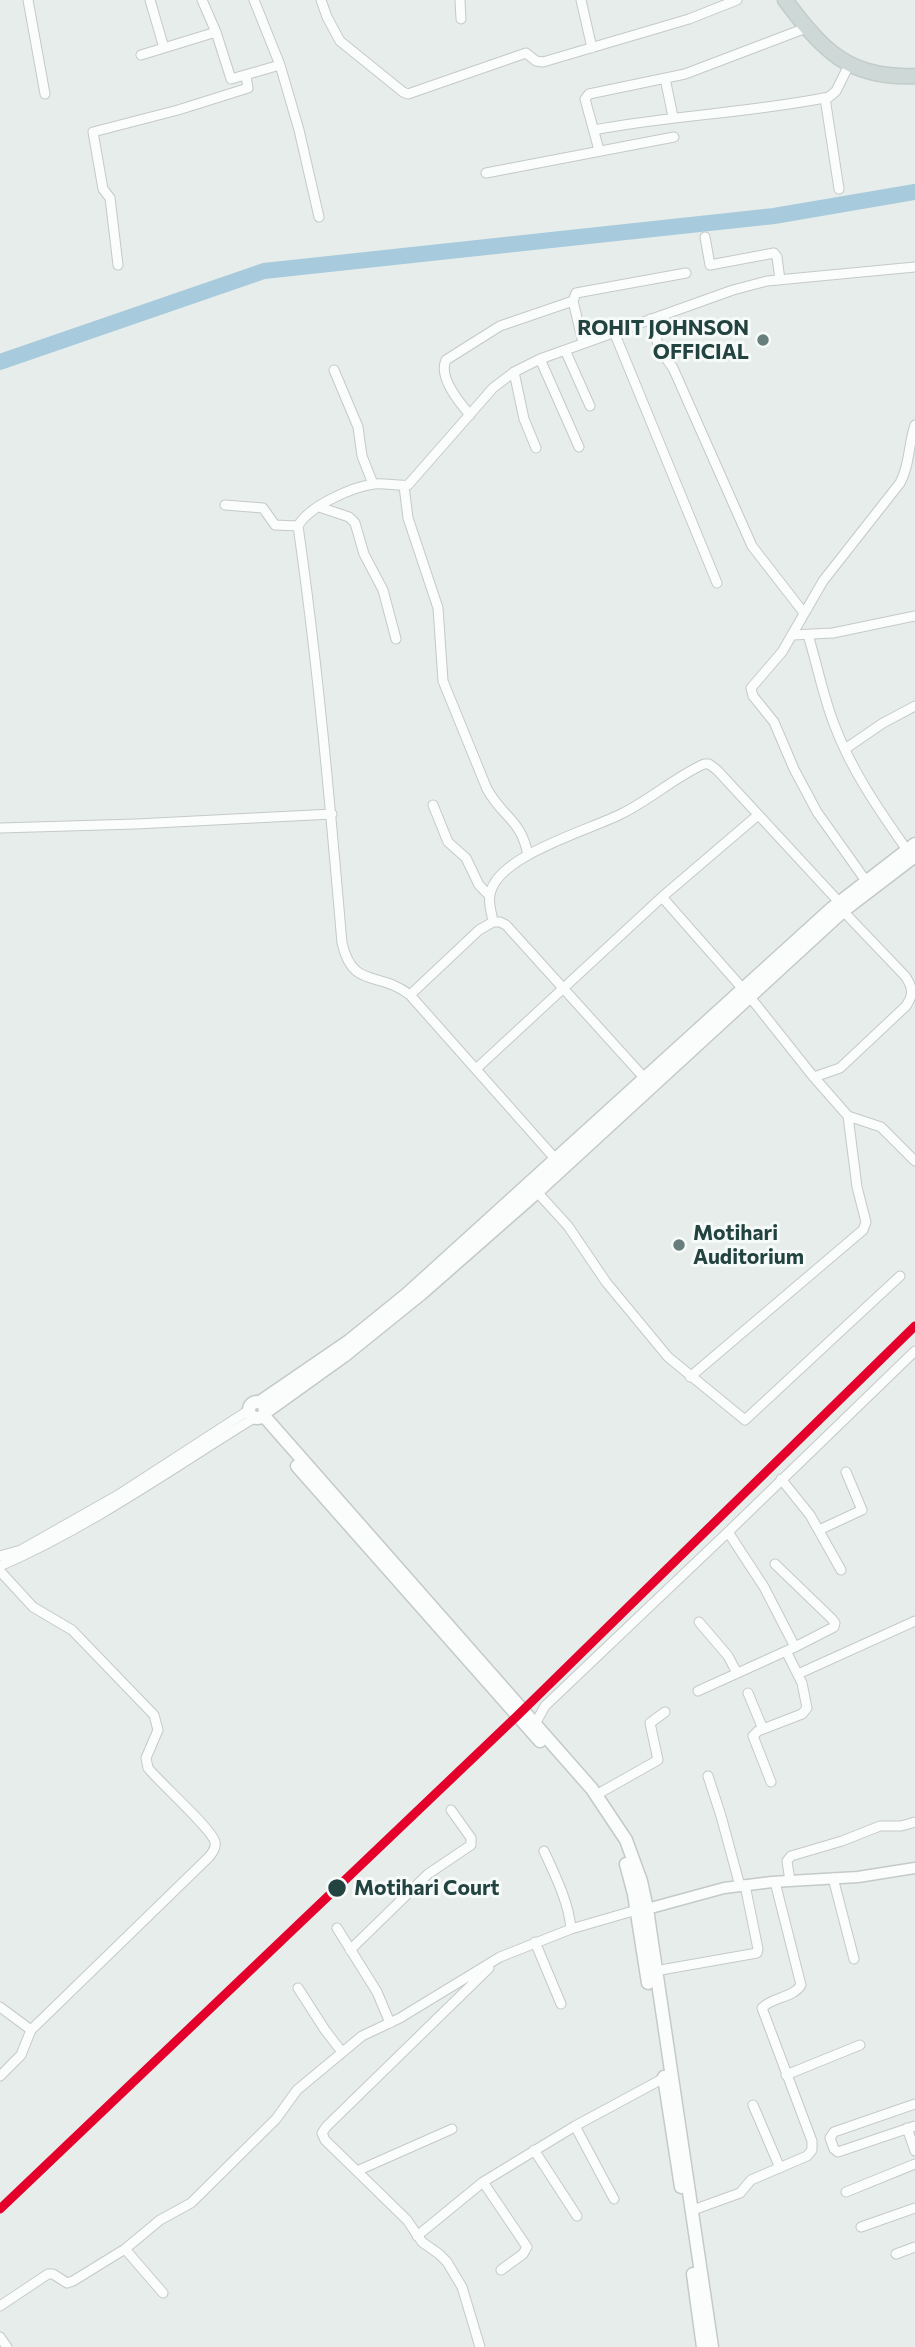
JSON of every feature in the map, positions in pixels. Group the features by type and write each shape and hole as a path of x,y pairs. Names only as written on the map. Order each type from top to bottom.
{"main road":[{"path":"785,0 821,43 849,65 870,74 915,76"},
{"path":"841,907 866,881 912,850"},
{"path":"258,1413 407,1294 559,1163 841,907 912,850"},
{"path":"258,1413 368,1338 537,1192 559,1163"},
{"path":"258,1413 535,1724 596,1795 626,1840 641,1881 642,1909 664,2078 703,2347"},
{"path":"258,1413 589,1798 617,1839 642,1909 655,1971 712,2347"}],"street":[{"path":"27,0 45,94"},
{"path":"150,0 164,48"},
{"path":"202,0 231,78 234,80 280,65"},
{"path":"254,0 280,65 299,130 319,217"},
{"path":"321,0 327,18 340,41 405,93 412,93 526,53 536,61 543,62 689,19 737,0"},
{"path":"460,0 461,19"},
{"path":"581,0 592,48"},
{"path":"599,150 585,99 587,96 685,74 806,27"},
{"path":"141,55 216,32"},
{"path":"594,130 825,97 836,91 849,65"},
{"path":"118,265 110,198 103,189 93,132 248,88 246,76"},
{"path":"665,78 673,117"},
{"path":"825,97 839,189"},
{"path":"486,173 674,137"},
{"path":"705,237 710,265 774,253 780,280"},
{"path":"559,1163 410,995 393,983 355,972 347,963 342,943 332,814 312,624 298,526 306,515 351,489 373,484 404,486 411,482 493,388 514,372 540,359 733,290 780,280 915,267"},
{"path":"583,343 573,295 686,273"},
{"path":"470,415 444,373 446,360 500,326 573,301"},
{"path":"650,319 660,350 673,368 752,546 804,613"},
{"path":"614,332 717,583"},
{"path":"565,350 590,406"},
{"path":"540,359 579,447"},
{"path":"334,370 358,427 362,456 373,484"},
{"path":"514,372 524,419 536,449"},
{"path":"866,881 817,812 794,769 774,722 751,693 752,685 782,652 793,635 822,581 900,483 908,466 910,438 915,425"},
{"path":"404,486 408,518 438,608 443,681 487,789 495,802 521,830 528,855"},
{"path":"225,505 263,508 277,526 298,526"},
{"path":"319,507 349,517 355,523 364,554 387,601 397,639"},
{"path":"793,635 833,633 915,616"},
{"path":"808,635 833,723 845,749 877,807 912,850"},
{"path":"845,749 883,723 915,706"},
{"path":"489,895 505,872 528,855 552,842 619,815 704,764 717,770 906,978 914,992 906,1006 853,1057 834,1072 814,1077"},
{"path":"433,805 448,842 469,862 480,886 489,895 494,922"},
{"path":"0,828 332,814"},
{"path":"475,1069 662,897 758,815"},
{"path":"662,897 848,1116 881,1127 915,1161"},
{"path":"410,995 480,930 494,922 500,922 506,925 648,1082"},
{"path":"690,1377 865,1227 848,1116"},
{"path":"537,1192 568,1226 644,1331 690,1377 743,1420 747,1420 900,1276"},
{"path":"535,1724 545,1706 781,1479 913,1357"},
{"path":"0,1556 21,1550 258,1413"},
{"path":"0,2076 20,2054 31,2031 209,1857 215,1842 148,1768 146,1758 158,1730 153,1715 72,1630 33,1607 0,1569 121,1501 258,1413"},
{"path":"819,1530 862,1510 846,1472"},
{"path":"781,1479 803,1505 841,1570"},
{"path":"728,1532 764,1587 804,1691 806,1711 754,1734 754,1741 771,1782"},
{"path":"698,1691 831,1630 835,1623 775,1564"},
{"path":"798,1674 915,1621"},
{"path":"699,1622 728,1656 737,1673"},
{"path":"748,1693 763,1729"},
{"path":"596,1795 658,1760 650,1723 665,1712"},
{"path":"655,1971 757,1953 743,1886 708,1776"},
{"path":"351,1950 428,1874 471,1845 471,1839 451,1810"},
{"path":"790,1881 787,1861 791,1856 880,1826 901,1826 915,1822"},
{"path":"544,1852 570,1919 571,1929"},
{"path":"0,2306 48,2274 54,2274 69,2283 125,2249 152,2225 196,2198 275,2119 297,2090 342,2052 370,2031 390,2023 500,1957 571,1929 642,1909 743,1886 915,1868"},
{"path":"832,1878 855,1959"},
{"path":"775,1882 801,1985 795,1992 766,2003 762,2008 812,2141 811,2152"},
{"path":"337,1928 377,1992 390,2023"},
{"path":"535,1942 561,2004"},
{"path":"480,2347 459,2281 443,2258 417,2236 407,2220 325,2140 323,2130 500,1957"},
{"path":"298,1989 342,2052"},
{"path":"0,2007 31,2031"},
{"path":"786,2075 860,2045"},
{"path":"417,2236 483,2182 575,2126 664,2078"},
{"path":"915,2104 834,2132 830,2136 836,2151 841,2151 911,2127 915,2151"},
{"path":"753,2105 779,2168"},
{"path":"575,2126 614,2199"},
{"path":"357,2171 452,2129"},
{"path":"693,2210 740,2193 749,2182 811,2152 833,2146"},
{"path":"534,2150 577,2216"},
{"path":"846,2192 915,2164"},
{"path":"483,2182 527,2247 525,2252 501,2270"},
{"path":"861,2227 915,2208"},
{"path":"896,2254 915,2247"},
{"path":"125,2249 163,2293"},
{"path":"0,2337 7,2347"}],"waterway":[{"path":"0,362 264,271 774,216 915,192"}],"transit line":[{"path":"0,2209 517,1716 915,1326"}],"place":[{"name":"ROHIT JOHNSON OFFICIAL","path":"763,340"},
{"name":"Motihari Auditorium","path":"679,1245"},
{"name":"Motihari Court","path":"337,1888"}]}
